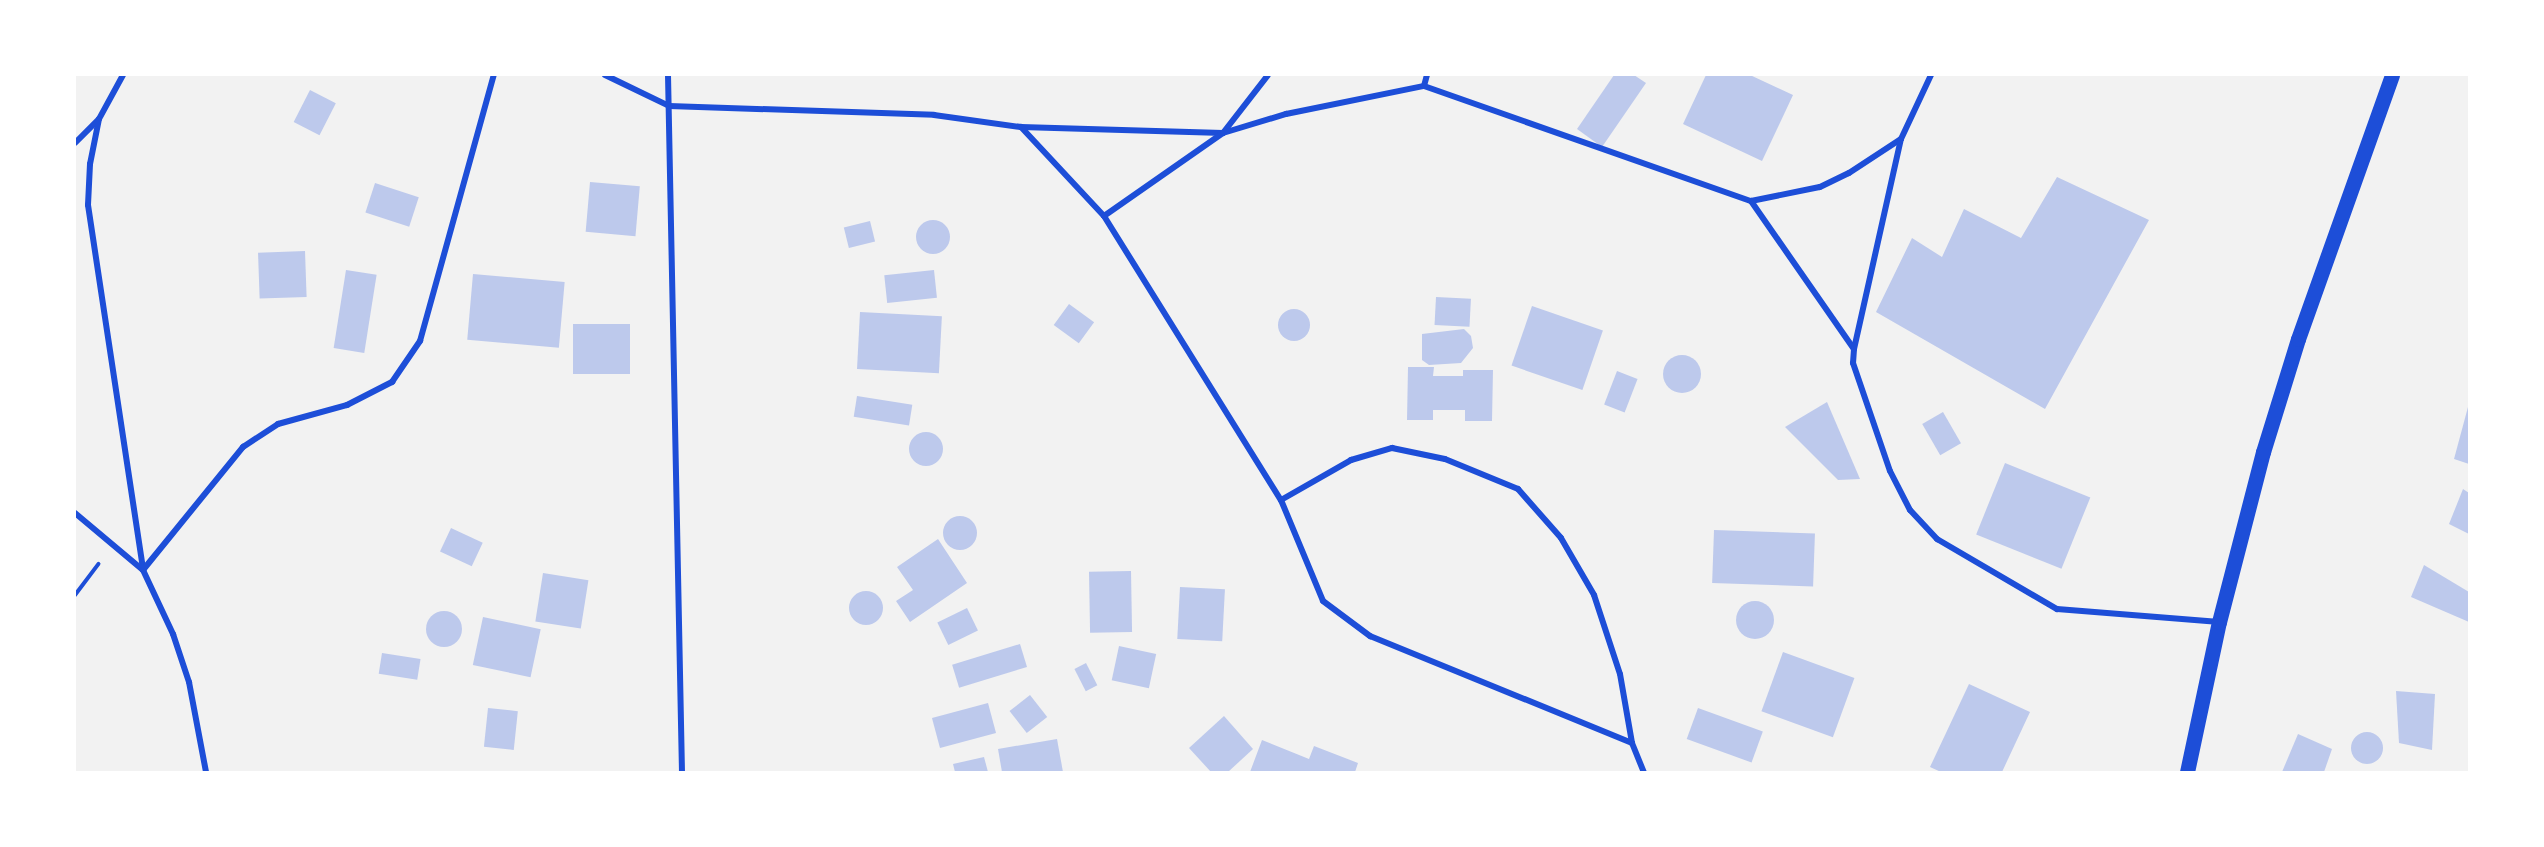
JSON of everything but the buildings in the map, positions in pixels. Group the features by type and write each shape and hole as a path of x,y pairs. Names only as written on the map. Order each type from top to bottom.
{"main road":[{"path":"2187,772 2219,622 2263,453 2298,339 2392,75"}],"street":[{"path":"75,143 99,119 123,75"},
{"path":"143,570 243,447 278,424 347,405 392,382 420,341 494,75"},
{"path":"605,75 669,106 934,114 1021,127 1223,133 1286,114 1424,86 1751,201 1820,187 1849,174 1901,140"},
{"path":"669,75 682,772"},
{"path":"1104,216 1223,133 1268,75"},
{"path":"1424,86 1428,75"},
{"path":"1931,75 1901,140 1854,349 1853,363 1890,471 1910,510 1937,539 2057,609 2219,622"},
{"path":"99,119 90,164 89,235 143,570 174,634 189,682 206,772"},
{"path":"1021,127 1104,216 1281,500 1323,601 1343,619 1370,636 1632,743"},
{"path":"1751,201 1854,349"},
{"path":"1281,500 1351,460 1392,448 1445,459 1518,489 1561,538 1594,595 1620,674 1632,743 1644,772"},
{"path":"75,513 143,570"}]}
